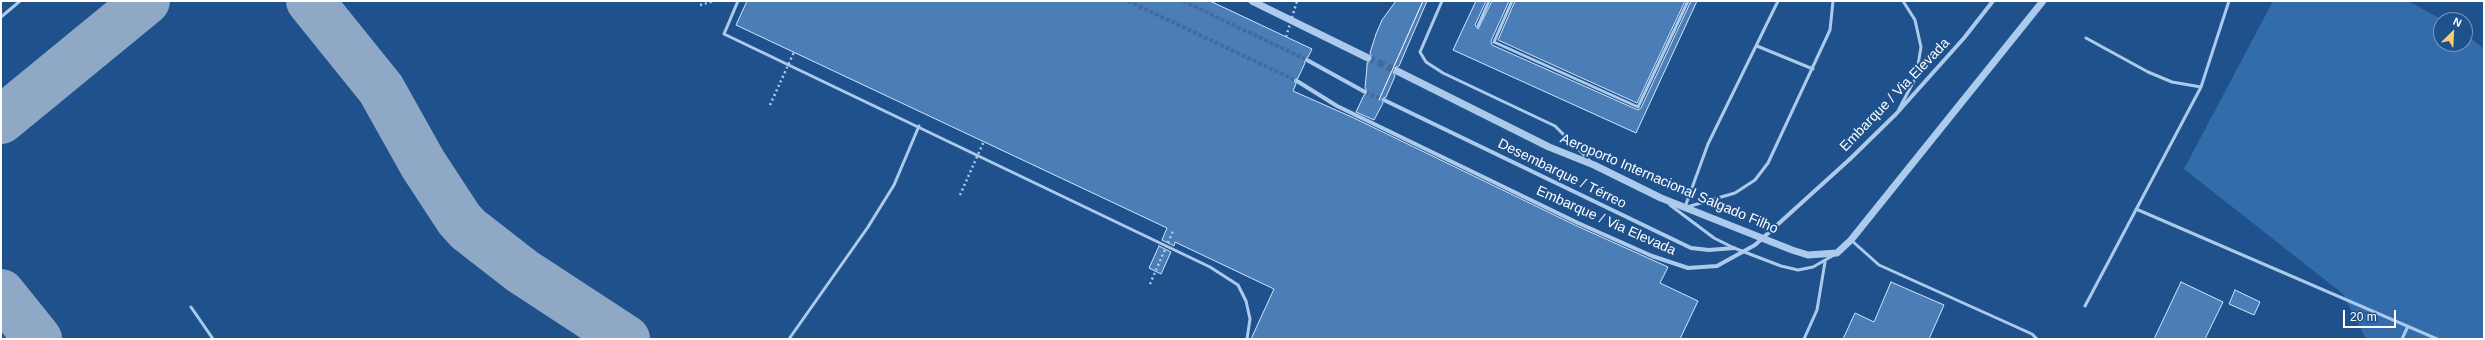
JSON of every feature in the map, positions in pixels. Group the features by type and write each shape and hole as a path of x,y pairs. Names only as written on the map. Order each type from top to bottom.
{"street":[{"path":"1252,1 1368,58"},
{"name":"Embarque / Via Elevada","path":"1297,81 1337,106 1578,223 1652,256 1688,268 1717,266 1754,245 1850,159 1896,114 1964,38 1993,1"},
{"path":"1837,253 1851,240 2042,1"},
{"path":"1307,60 1365,92"},
{"name":"Aeroporto Internacional Salgado Filho","path":"1397,71 1549,146 1594,165 1661,198 1792,250 1808,255 1837,253"},
{"name":"Desembarque / Térreo","path":"1384,100 1691,248 1709,250 1734,248"}],"lane":[{"path":"1,16 20,1"},
{"path":"738,1 724,34 1210,266 1238,285 1246,301 1250,319 1247,339"},
{"path":"1442,1 1420,52 1426,62 1443,73 1555,126 1594,165"},
{"path":"1478,26 1489,1"},
{"path":"1512,1 1494,42 1638,107 1688,1"},
{"path":"1685,207 1708,144 1778,1"},
{"path":"1685,207 1735,193 1755,180 1768,162 1778,145 1830,30 1833,1"},
{"path":"1896,114 1916,77 1921,48 1915,20 1903,1"},
{"path":"2085,306 2201,87 2230,1"},
{"path":"2086,38 2148,72 2172,82 2201,87"},
{"path":"1756,46 1812,69"},
{"path":"789,339 868,227 894,185 919,126"},
{"path":"1661,198 1714,238 1762,260 1798,270 1825,262 1837,253"},
{"path":"2136,209 2437,339"},
{"path":"1851,240 1880,265 2032,334 2037,339"},
{"path":"1804,339 1817,310 1825,262"},
{"path":"191,307 213,339"},
{"path":"2402,339 2408,326"}],"path":[{"path":"700,5 714,1"},
{"path":"1286,37 1297,1"},
{"path":"770,105 794,52"},
{"path":"960,195 984,142"},
{"path":"1150,284 1173,231"}],"shaded area":[{"path":"2273,1 2408,1 2433,15 2433,52 2473,52 2473,40 2484,49 2484,339 2366,339 2343,294 2184,169"}],"building":[{"path":"747,1 1210,1 1312,49 1308,57 1304,59 1305,63 1298,78 1294,80 1296,84 1293,91 1354,118 1577,226 1668,267 1660,283 1698,301 1680,339 1251,339 1274,289 1175,242 1174,246 1162,240 1167,228 736,25"},
{"path":"1396,1 1427,1 1399,66 1392,69 1395,76 1386,97 1381,99 1383,103 1374,120 1356,112 1364,95 1368,93 1365,88 1367,63 1373,60 1370,53 1376,34 1382,20"},
{"path":"1476,1 1486,1 1475,25 1478,29 1492,1 1509,1 1491,41 1492,45 1638,110 1641,108 1691,1 1697,1 1636,133 1453,50"},
{"path":"1515,1 1685,1 1637,103 1498,40"},
{"path":"1159,246 1171,252 1161,274 1149,268"},
{"path":"1891,282 1944,305 1929,339 1843,339 1855,313 1874,322"},
{"path":"2181,282 2223,302 2205,339 2154,339"},
{"path":"2235,290 2260,302 2254,315 2229,304"}],"taxiway":[{"path":"1,120 146,1"},
{"path":"310,1 381,89 423,164 459,219 468,229 522,271 626,339"},
{"path":"1,293 38,339"}],"tunnel":[{"path":"1128,1 1297,81"},
{"path":"1183,1 1307,60"},
{"path":"1368,58 1397,71"},
{"path":"1365,92 1384,100"}],"tram line":[{"path":"1379,100 1423,1"}]}
